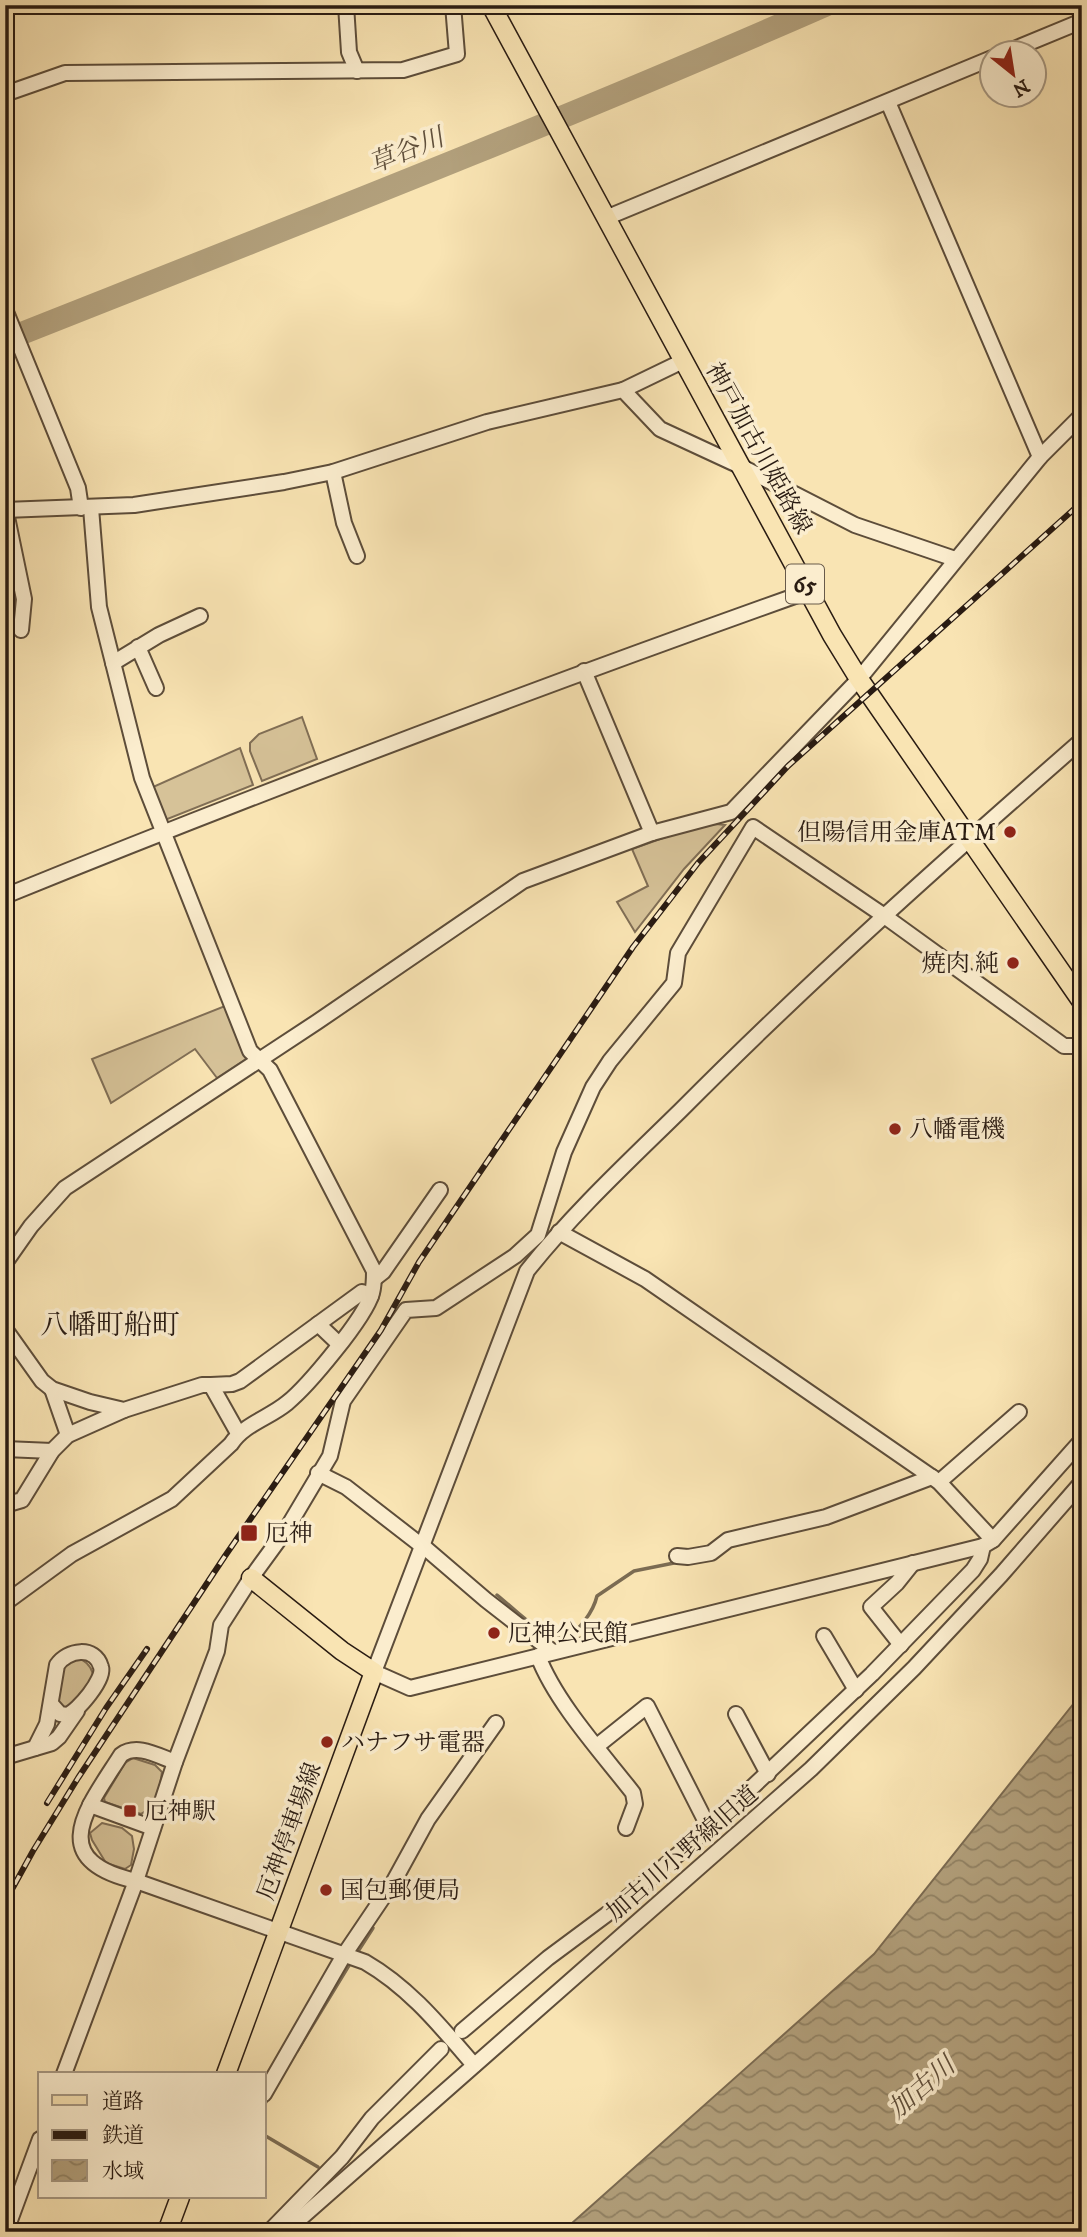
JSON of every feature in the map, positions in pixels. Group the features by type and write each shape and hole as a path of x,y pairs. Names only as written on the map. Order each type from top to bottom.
{"main road":[{"name":"神戸加古川姫路線","path":"491,5 808,591 859,678 1082,1002"},
{"path":"251,1578 332,1644 374,1672"},
{"name":"厄神停車場線","path":"227,2072 374,1672"},
{"path":"167,2232 180,2198"}],"street":[{"path":"346,5 349,52 357,71"},
{"path":"5,94 65,73 404,70 457,54 453,5"},
{"path":"1041,38 1082,21"},
{"path":"608,217 978,64"},
{"path":"888,102 1040,457"},
{"path":"5,1603 72,1554 172,1499 232,1444 238,1433 286,1404 304,1387 351,1328 371,1296 374,1279 374,1271 270,1070 250,1051 142,778 99,607 86,508 6,312"},
{"path":"21,630 24,599 7,510 134,505 333,472 487,422 624,390 683,360"},
{"path":"624,390 660,429 742,467 855,525 954,559"},
{"path":"5,1263 31,1226 65,1188 523,881 652,833 731,811 859,678 1040,457 1082,415"},
{"path":"333,472 344,523 357,556"},
{"path":"5,896 584,671 808,591"},
{"path":"113,663 200,616"},
{"path":"138,648 156,688"},
{"path":"584,671 652,833"},
{"path":"65,2072 217,1651 221,1625 286,1530 330,1456 343,1401 406,1310 436,1308 515,1256 559,1232 760,1030 883,915 1082,740"},
{"path":"988,1543 410,1688 374,1672 527,1271 543,1240 564,1152 593,1087 617,1052 674,983 678,953 753,827 883,915 1064,1046 1082,1044"},
{"path":"374,1279 383,1272 440,1190"},
{"path":"559,1232 645,1279 935,1480 988,1543"},
{"path":"5,1505 22,1500 52,1451 68,1436 124,1410 202,1385 232,1384 240,1381 362,1292 371,1296"},
{"path":"317,1324 339,1344"},
{"path":"5,1329 30,1366 52,1389 124,1410"},
{"path":"211,1385 238,1433"},
{"path":"52,1389 68,1436"},
{"path":"677,1556 688,1557 711,1552 728,1541 826,1517 935,1480 1019,1412"},
{"path":"462,2031 548,1958 614,1909 768,1774 856,1690 973,1570 988,1543 1082,1440"},
{"path":"5,1449 52,1451"},
{"path":"318,1473 346,1487 553,1652"},
{"name":"加古川小野線旧道","path":"285,2232 811,1769 914,1668 1001,1576 1082,1482"},
{"path":"901,1645 871,1607 897,1583 913,1563"},
{"path":"824,1636 856,1690"},
{"path":"5,1757 52,1743 59,1737 102,1673 102,1665 83,1651 72,1652 63,1657 57,1665 47,1724 35,1748"},
{"path":"538,1656 545,1674 633,1793 635,1804 626,1828"},
{"path":"51,1704 60,1714 67,1715 80,1707"},
{"path":"597,1746 648,1706 709,1828"},
{"path":"736,1714 768,1774"},
{"path":"266,2091 344,1955 394,1881 428,1819 496,1723"},
{"path":"175,1762 136,1749 121,1755 80,1826 80,1835 95,1866 113,1876 136,1881 365,1962 387,1974 405,1989 474,2066"},
{"path":"90,1805 153,1828"},
{"path":"269,2232 342,2157 372,2118 441,2049"},
{"path":"11,2232 9,2223 38,2144"}],"shaded area":[{"path":"302,717 317,759 262,781 250,751 250,743 259,734"},
{"path":"240,748 253,785 165,820 153,787"},
{"path":"725,825 684,869 635,932 617,902 648,886 632,849 694,827"},
{"path":"225,1006 246,1059 217,1078 195,1049 111,1103 92,1059"},
{"path":"81,1659 93,1673 93,1679 68,1711 57,1704 61,1673 69,1661"},
{"path":"133,1758 155,1765 162,1772 154,1802 141,1814 105,1802 104,1798 125,1763"},
{"path":"102,1823 122,1828 132,1836 134,1849 131,1865 125,1869 106,1863 92,1840 90,1833"}],"water":[{"name":"加古川","path":"1082,1693 1082,2232 562,2232 874,1954"}],"waterway":[{"name":"草谷川","path":"5,340 520,135 826,5"},
{"path":"497,1595 538,1628 565,1639 585,1620 597,1596 634,1571 679,1562"},
{"path":"355,1956 373,1928"},
{"path":"297,2051 351,1962"},
{"path":"266,2102 269,2097"},
{"path":"266,2136 318,2167"}],"railway":[{"path":"5,1902 78,1778 225,1556 381,1330 419,1262 633,947 698,863 788,766 1082,502"},
{"path":"47,1803 106,1708 147,1649"}],"place":[{"name":"但陽信用金庫ATM","path":"1010,832"},
{"name":"焼肉 純","path":"1013,963"},
{"name":"八幡電機","path":"895,1129"},
{"name":"厄神","path":"249,1533"},
{"name":"厄神公民館","path":"494,1633"},
{"name":"ハナフサ電器","path":"327,1742"},
{"name":"厄神駅","path":"130,1811"},
{"name":"国包郵便局","path":"326,1890"}],"district":[{"name":"八幡町船町","path":"110,1324"}]}
